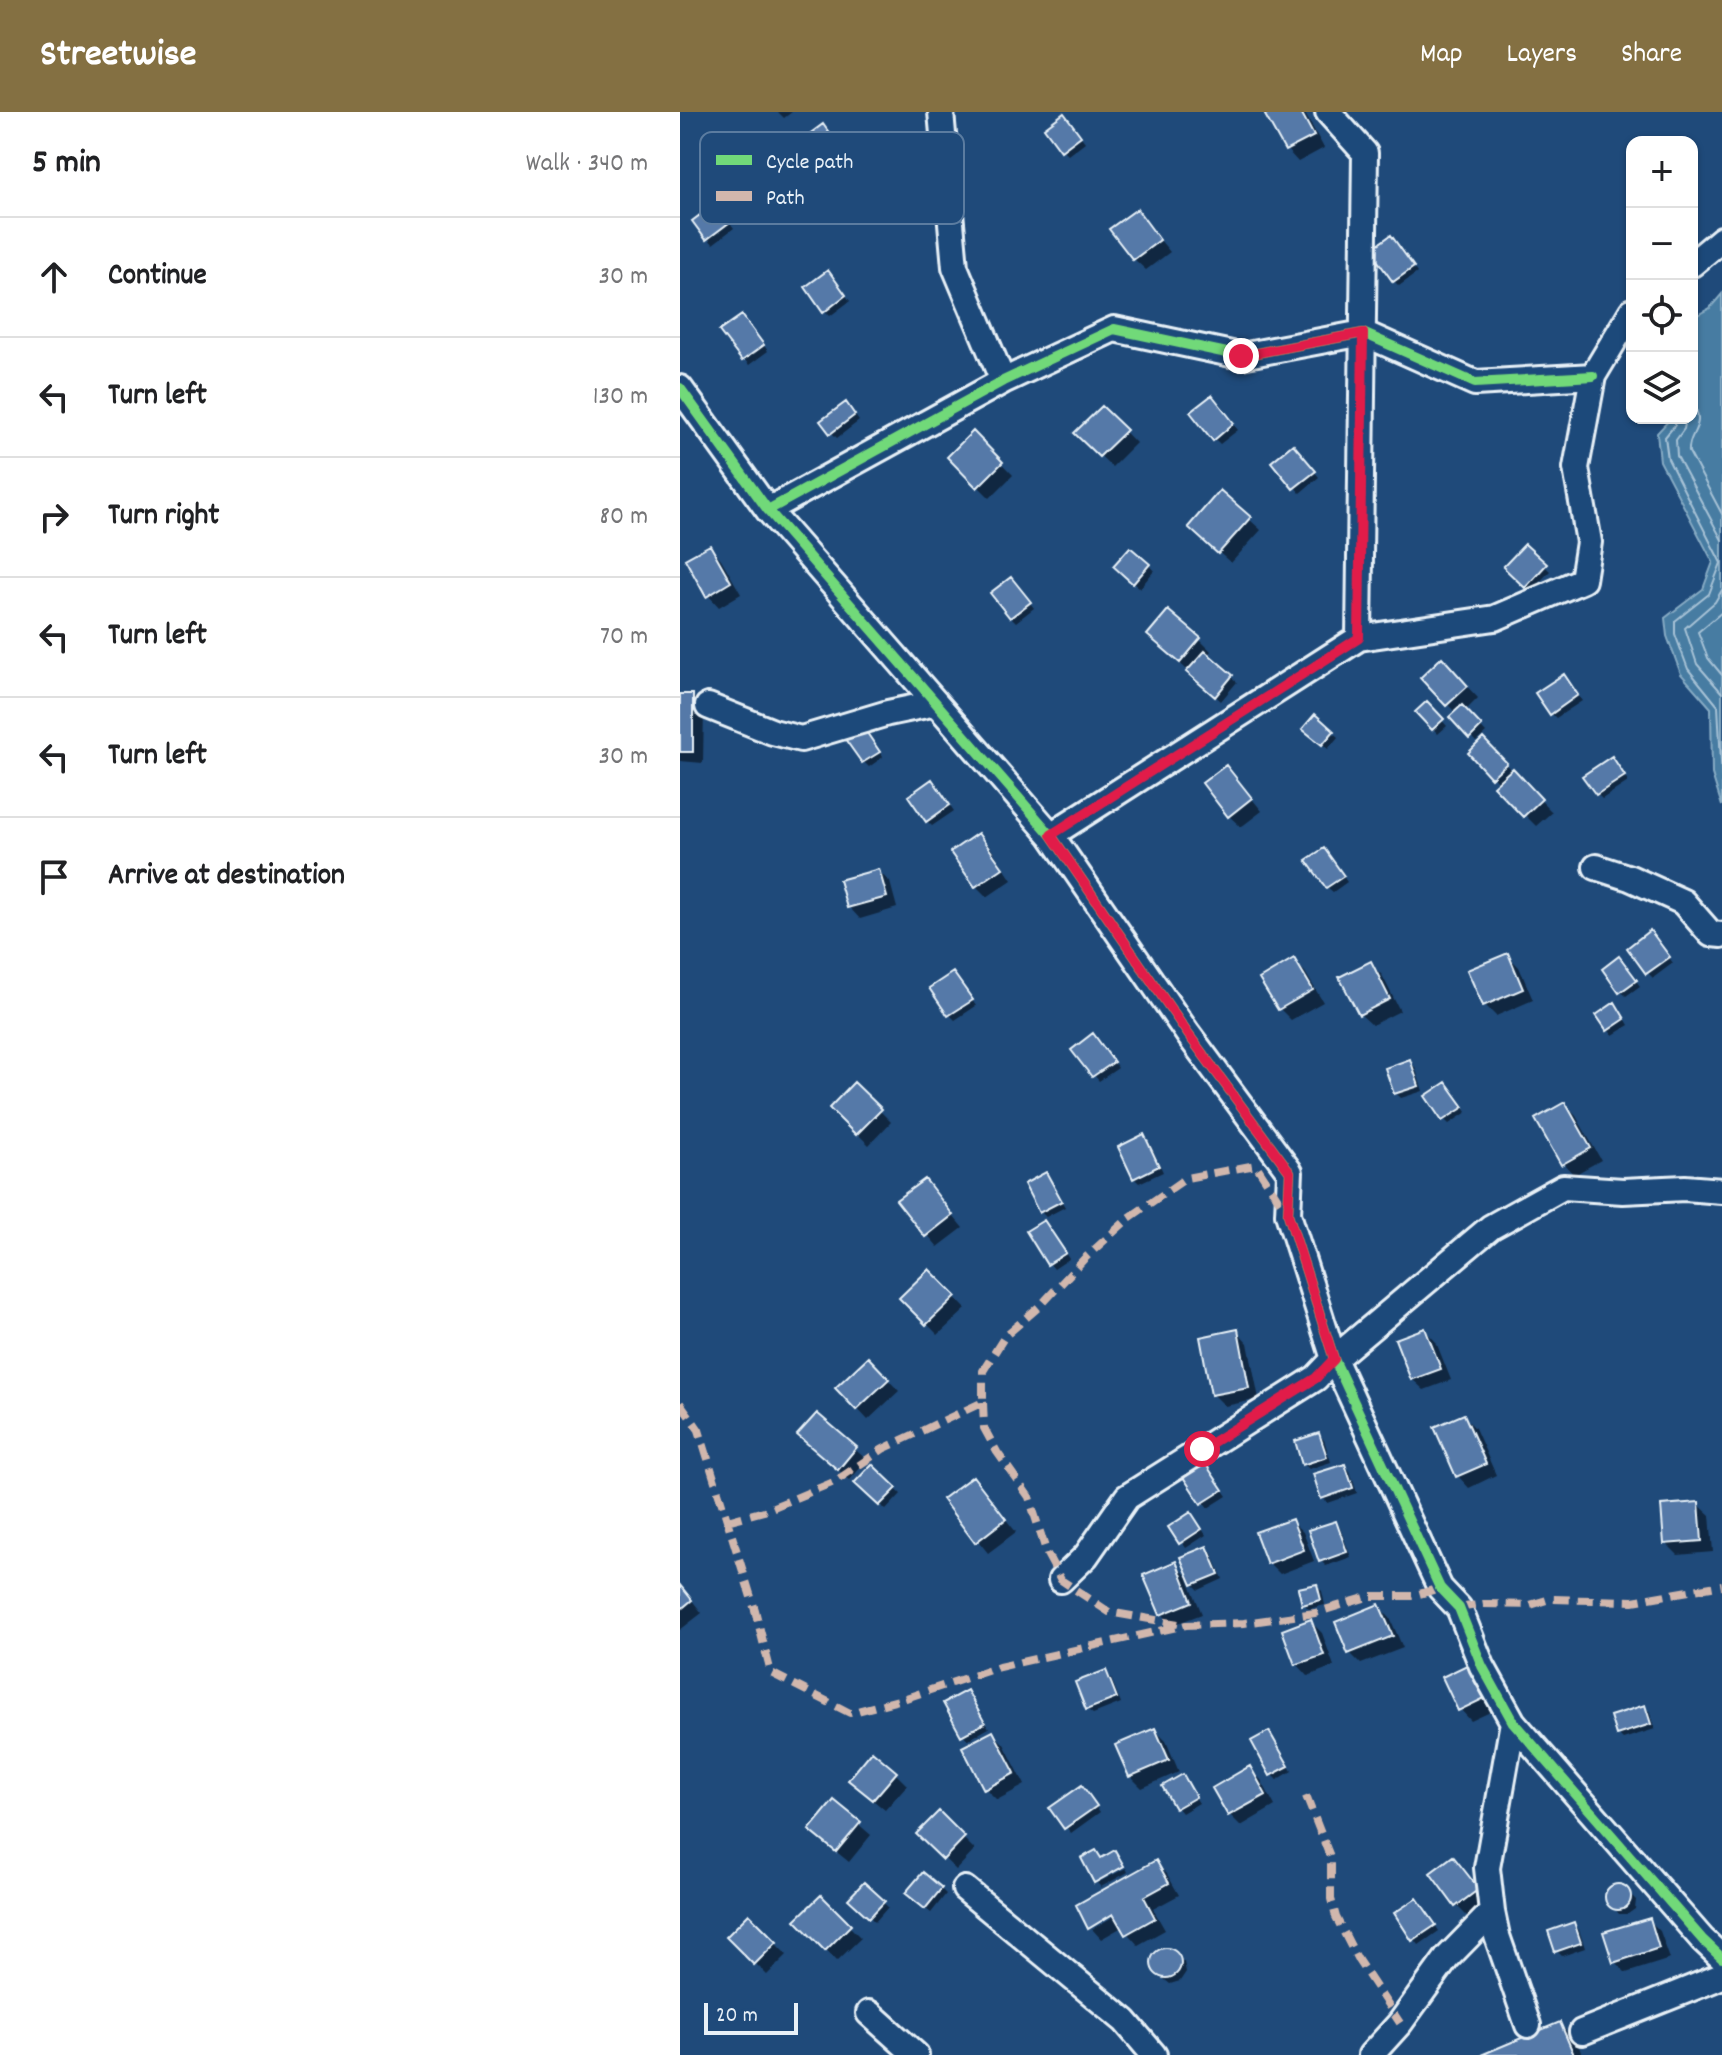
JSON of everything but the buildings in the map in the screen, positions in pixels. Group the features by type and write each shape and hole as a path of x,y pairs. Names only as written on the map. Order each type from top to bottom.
{"street":[{"path":"941,112 943,132"},
{"path":"1328,112 1365,153 1359,638"},
{"path":"951,224 955,267 1003,381"},
{"path":"1698,259 1722,239"},
{"path":"1051,835 1359,638 1495,618 1583,580 1589,542 1576,468 1593,376 1626,321"},
{"path":"768,510 1003,381 1114,329 1241,356 1363,333 1475,383 1593,376"},
{"path":"680,388 768,510 1051,835 1188,1034 1290,1172 1288,1214 1334,1359 1440,1588 1459,1608 1482,1666 1513,1722 1722,1958"},
{"path":"708,706 773,732 801,739 888,713 936,703"},
{"path":"1596,867 1630,878 1683,902 1711,934 1722,935"},
{"path":"1061,1580 1086,1556 1127,1497 1316,1378 1334,1359 1491,1227 1563,1187 1623,1191 1685,1188 1722,1191"},
{"path":"1513,1722 1487,1868 1497,1936 1528,2025"},
{"path":"965,1889 1125,2021 1154,2055"},
{"path":"1371,2055 1400,2023 1447,1958 1492,1912"},
{"path":"1582,2032 1722,1976"},
{"path":"869,2013 916,2055"}],"water":[{"path":"1722,294 1722,806 1712,774 1711,708 1681,674 1667,636 1665,618 1703,589 1713,562 1660,461 1657,433 1665,424 1698,424 1698,315 1710,308"}],"marked path":[{"path":"727,1521 764,1511 834,1482 883,1449 983,1402 983,1371 1005,1336 1129,1218 1186,1178 1256,1165 1286,1211"},
{"path":"983,1402 984,1428 1029,1497 1047,1554 1061,1580 1109,1612 1178,1624"},
{"path":"680,1403 699,1430 755,1610 771,1673 850,1713 999,1667 1186,1625 1244,1623 1315,1613 1371,1596 1412,1596 1440,1588"},
{"path":"1459,1608 1483,1604 1530,1605 1550,1599 1633,1601 1722,1585"},
{"path":"1306,1796 1331,1859 1331,1899 1336,1917 1358,1960 1400,2023"}],"cycle path":[{"path":"768,510 1003,381 1114,329 1241,356 1363,333 1475,383 1593,376"},
{"path":"680,388 768,510 1051,835 1188,1034 1290,1172 1288,1214 1334,1359 1440,1588 1459,1608 1482,1666 1513,1722 1722,1958"}],"route":[{"path":"1202,1449 1316,1378 1334,1359 1288,1214 1290,1172 1188,1034 1051,835 1359,638 1363,333 1241,356"}]}
